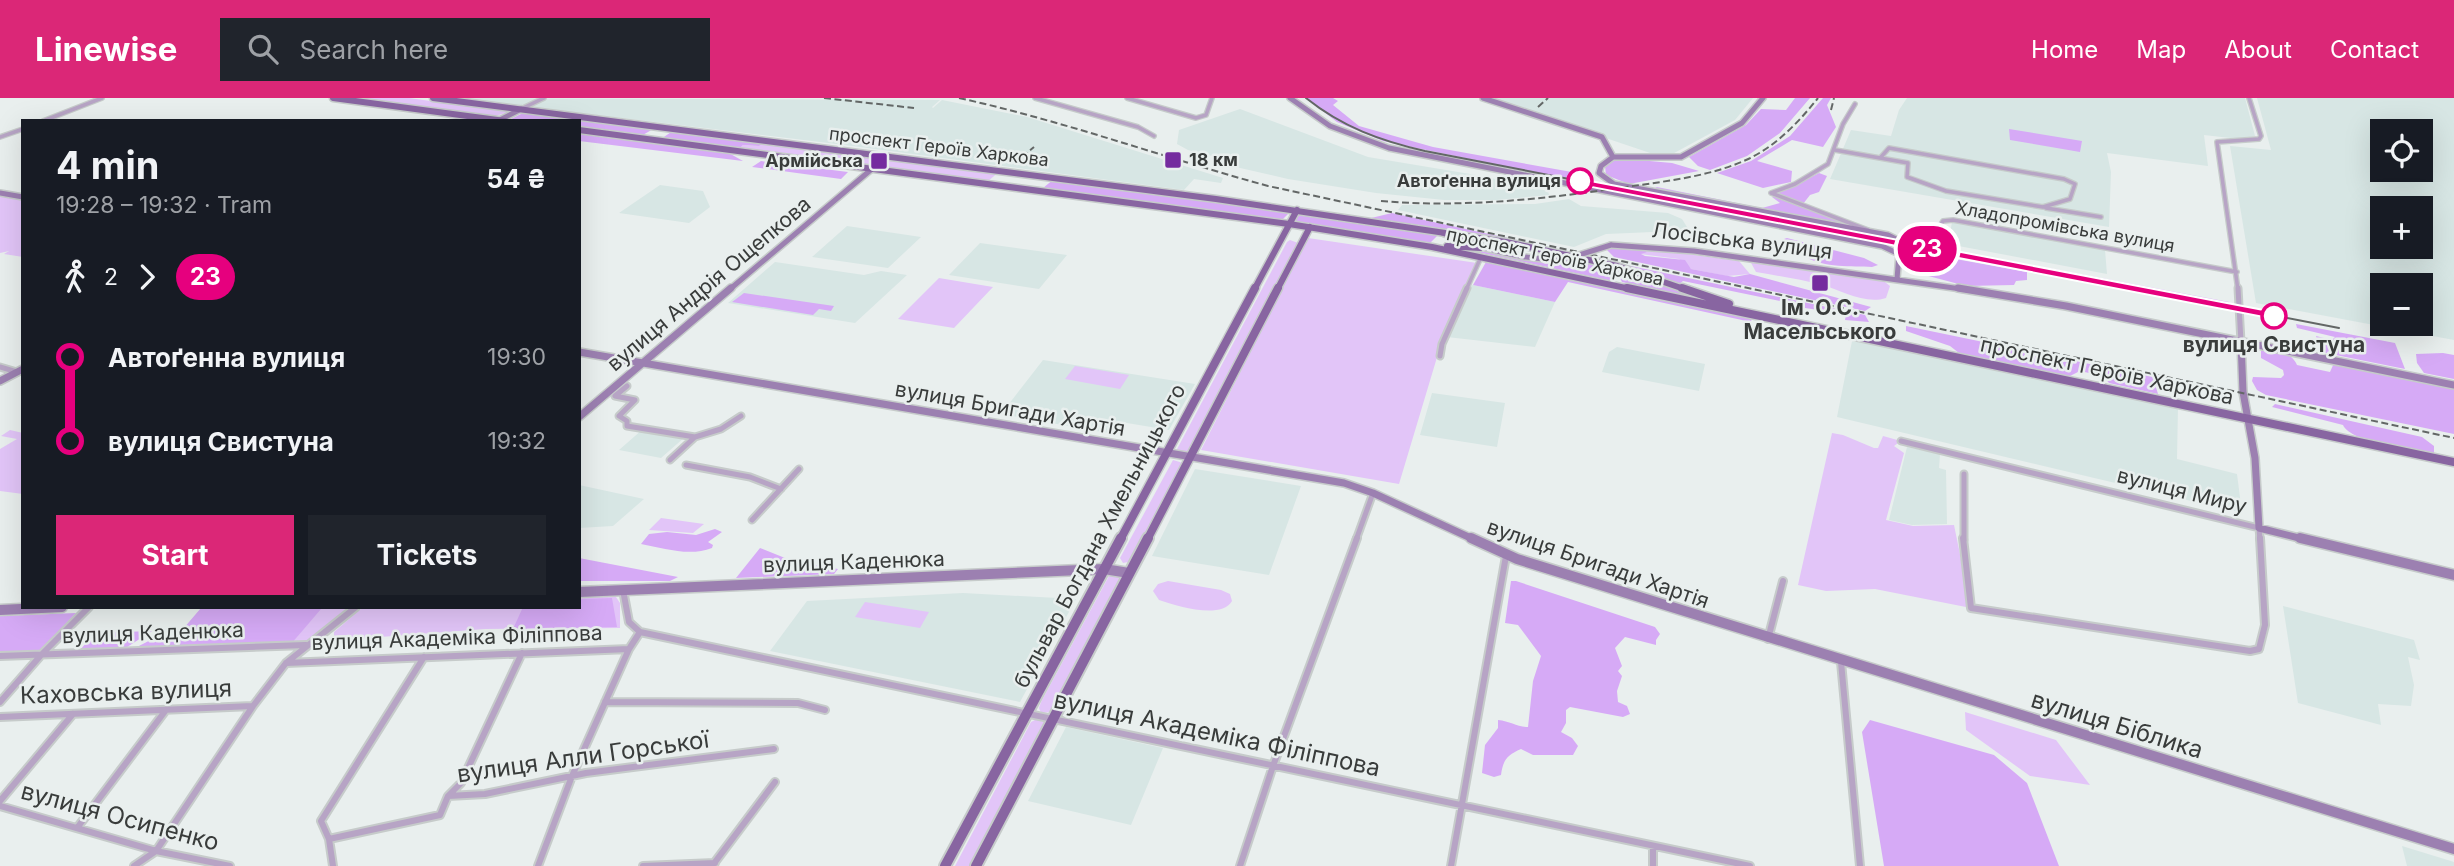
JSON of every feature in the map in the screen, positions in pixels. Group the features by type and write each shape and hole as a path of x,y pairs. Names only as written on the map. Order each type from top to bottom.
{"main road":[{"path":"333,98 491,119"},
{"name":"проспект Героїв Харкова","path":"433,98 1297,210 1544,249 1631,270 1754,314"},
{"path":"647,139 666,128"},
{"name":"проспект Героїв Харкова","path":"581,131 1289,224 1432,247 2454,463"},
{"path":"1035,190 1048,177"},
{"name":"бульвар Богдана Хмельницького","path":"945,866 1297,210"},
{"name":"бульвар Богдана Хмельницького","path":"976,866 1310,227"},
{"name":"проспект Героїв Харкова","path":"1432,247 1440,242 1440,232"},
{"path":"1432,247 1480,248"},
{"path":"1624,287 1617,276 1631,270"},
{"path":"1687,301 1703,301 1702,295"}],"street":[{"path":"48,119 102,98"},
{"path":"501,119 544,98"},
{"path":"1040,98 1138,127 1154,136"},
{"path":"1127,98 1196,118 1206,115 1212,98"},
{"path":"1290,98 1314,118 1331,127 1393,149 1882,246 1899,254"},
{"path":"1483,98 1602,137 1613,157"},
{"path":"1763,98 1742,123 1681,157 1613,157 1603,163 1599,171 1601,177 1614,184 1837,228 1874,232"},
{"path":"1964,474 1962,524 1971,608 2256,651 2259,649 2265,625 2255,458 2247,419 2237,272 2217,142 2259,139 2261,136 2249,98"},
{"name":"Хладопромівська вулиця","path":"1855,104 1843,124 1828,164 1771,193 1900,241 1915,238 1931,241 1943,221 1953,220 2237,272"},
{"path":"0,137 21,130"},
{"path":"1881,157 1889,148 2075,183 2070,199 2043,208"},
{"path":"1835,149 1908,163 1907,177 1946,191 2101,217"},
{"name":"вулиця Андрія Ощепкова","path":"581,415 873,168"},
{"path":"0,193 21,197"},
{"path":"1837,228 1847,225 1846,222"},
{"name":"Лосівська вулиця","path":"1440,232 1480,248 1540,259 1563,260 1611,245 1665,247 1898,279 2066,306 2454,385"},
{"path":"1898,279 1900,241"},
{"path":"1440,356 1462,295 1481,257"},
{"name":"вулиця Бригади Хартія","path":"581,352 1345,483 1373,493 1506,556 1768,639"},
{"path":"0,367 20,371"},
{"path":"0,382 20,371"},
{"path":"628,386 615,396 635,400 619,416 627,421 627,426 695,437 722,429 741,416"},
{"path":"670,460 695,437"},
{"name":"вулиця Миру","path":"1901,441 2454,575"},
{"path":"686,465 750,477 781,489"},
{"path":"752,520 799,469"},
{"path":"1240,866 1273,766 1373,493"},
{"path":"1451,866 1506,556"},
{"name":"вулиця Каденюка","path":"581,592 1104,569 1129,573"},
{"path":"1768,639 1783,581"},
{"name":"вулиця Академіка Філіппова","path":"623,590 629,622 640,632 1750,866"},
{"name":"вулиця Каденюка","path":"0,610 21,609"},
{"path":"0,702 42,654 87,609"},
{"path":"134,866 156,851 253,706 286,663 354,609"},
{"path":"538,866 572,776 629,649 640,632"},
{"name":"вулиця Біблика","path":"1768,639 2454,849"},
{"name":"вулиця Каденюка","path":"0,656 306,645"},
{"name":"вулиця Академіка Філіппова","path":"286,663 629,649"},
{"path":"448,796 461,783 522,653"},
{"path":"333,866 330,839 321,821 424,657"},
{"path":"1841,662 1860,866"},
{"path":"605,702 799,703 825,710"},
{"name":"Каховська вулиця","path":"0,717 253,706"},
{"path":"77,828 166,710"},
{"path":"0,804 73,714"},
{"name":"вулиця Алли Горської","path":"330,839 440,816 448,796 485,794 572,776 774,750"},
{"path":"643,866 713,864 775,782"},
{"name":"вулиця Осипенко","path":"0,804 156,851 230,866"},
{"path":"1653,846 1653,866"},
{"path":"191,857 192,866"}],"shaded area":[{"path":"345,98 409,98 509,112 495,116"},
{"path":"456,98 940,100 933,108 942,100 1027,117 1223,178 1221,183 1194,179 1184,190 845,145"},
{"path":"1306,98 1333,98 1338,101 1333,105 1359,126 1433,147 1583,174 1584,180 1575,181 1383,141 1337,122"},
{"path":"1487,98 1753,98 1735,120 1665,158"},
{"path":"1795,98 1810,98 1780,133 1747,156 1710,170 1698,166 1689,157 1746,125 1761,109 1786,110"},
{"path":"1823,98 1831,98 1827,105 1836,127 1823,147 1792,140 1757,161 1792,171 1791,182 1763,188 1717,173 1751,161 1790,136"},
{"path":"1907,98 2245,98 2255,136 2239,139 2204,135 2208,166 2107,153 2111,172 2109,227 1830,179 1851,130 1891,136 1899,110"},
{"path":"2257,98 2454,98 2454,340 2433,336 2433,273 2370,273 2370,324 2256,303 2230,146 2271,150"},
{"path":"1240,109 1368,157 1482,176 1548,191 1549,195 1496,200 1444,200 1376,193 1288,179 1227,165 1216,157 1188,150 1177,144 1179,130"},
{"path":"525,112 655,128 641,136 581,128 581,119 511,119"},
{"path":"2009,129 2082,141 2080,152 2010,140"},
{"path":"674,130 766,142 759,146 743,145 740,148 661,139"},
{"path":"581,133 727,152 743,161 581,141"},
{"path":"766,142 999,172 988,181 740,148 743,145 759,146"},
{"path":"1616,158 1672,163 1699,171 1629,184 1606,175 1605,166"},
{"path":"761,161 848,172 841,179 752,167"},
{"path":"1819,173 1827,176 1819,192 1810,195 1803,204 1775,192 1796,185"},
{"path":"1054,179 1290,212 1282,220 1043,188"},
{"path":"660,185 703,191 710,207 689,223 619,213"},
{"path":"1657,187 1762,208 1780,203 1772,197 1778,196 1839,221 1839,224 1651,190"},
{"path":"0,194 21,198 21,257 4,254 9,251 0,253"},
{"path":"1569,199 1581,206 1668,213 1682,219 1687,227 1676,231 1606,234 1574,247 1398,210 1402,205 1535,204"},
{"path":"1297,213 1438,235 1429,244 1296,222"},
{"path":"1392,213 1526,242 1527,243 1367,219"},
{"path":"1952,222 2105,250 2107,274 1948,244"},
{"path":"847,226 921,237 888,268 812,257"},
{"path":"1308,238 1477,263 1441,344 1399,484 1201,450"},
{"path":"1787,238 1864,258 1878,265 1830,265 1813,261 1785,241"},
{"path":"1290,240 1298,243 1189,449 1186,453 1176,451 1287,242"},
{"path":"980,243 1067,255 1039,289 949,275"},
{"path":"1642,248 1739,261 1750,274 1727,276 1691,269 1679,259 1640,254 1647,251"},
{"path":"1642,248 1647,252 1641,254 1645,256 1685,260 1691,269 1734,277 1750,274 1871,307 1865,311 1614,257 1607,250"},
{"path":"1477,252 1555,264 1583,259 1623,269 1614,274 1612,281"},
{"path":"1950,258 2027,272 2027,280 2016,281 2014,285 1966,286 1906,270 1906,261 1909,260 1944,266"},
{"path":"1992,259 2229,302 2230,305"},
{"path":"1750,261 1881,279 1890,286 1886,298 1870,300 1814,283 1756,272"},
{"path":"775,262 864,275 881,271 907,275 855,323 728,303"},
{"path":"1486,262 1752,317 1751,322 1568,282 1555,302 1473,285"},
{"path":"1612,262 1865,315 1869,322 1845,320 1846,314 1805,308 1804,316 1800,313 1800,305 1683,281 1678,285"},
{"path":"1629,273 1703,298 1697,300 1622,282 1620,278"},
{"path":"939,278 993,287 954,328 898,319"},
{"path":"1469,286 1555,302 1535,347 1447,337"},
{"path":"744,293 834,306 831,311 819,309 813,315 732,302"},
{"path":"2296,324 2395,343 2405,369 2321,352 2316,336 2332,340 2335,337 2297,328"},
{"path":"1906,326 2162,379 2155,384 2158,394 2109,383 2103,376 2080,371 2070,376 1959,353 1950,346 1906,331"},
{"path":"1853,336 2178,407 2177,459 2237,474 2242,513 1837,417"},
{"path":"1617,347 1705,364 1699,391 1602,372 1609,352"},
{"path":"2261,351 2288,355 2297,365 2330,372 2334,363 2454,388 2454,434 2266,395 2257,390 2252,381 2253,377 2281,378 2284,375 2283,370 2261,358"},
{"path":"2416,354 2454,355 2454,379 2424,373 2417,363"},
{"path":"1043,360 1195,384 1169,430 1121,422 1113,434 1001,414"},
{"path":"1075,366 1129,375 1120,389 1065,379"},
{"path":"1432,393 1505,403 1497,447 1420,435"},
{"path":"2275,404 2422,437 2434,446 2434,453 2370,441 2348,431 2343,425 2272,407"},
{"path":"643,429 685,437 661,458 619,450"},
{"path":"10,430 21,433 21,494 0,491 0,449 17,439 1,436"},
{"path":"1832,433 1874,448 1878,448 1883,436 1901,441 1894,446 1904,453 1886,520 1913,526 1954,525 1971,608 1875,589 1826,591 1798,585"},
{"path":"1907,447 1940,454 1939,468 1946,470 1947,524 1912,525 1889,520"},
{"path":"1173,460 1183,463 1133,561 1123,563 1120,558"},
{"path":"1195,469 1301,486 1269,575 1152,556"},
{"path":"581,485 644,499 613,526 581,528"},
{"path":"661,518 704,524 693,533 649,530"},
{"path":"715,529 722,532 708,542 713,545 712,548 703,551 676,551 641,544 649,534 667,532 696,535"},
{"path":"760,548 790,560 838,569 834,574 736,578"},
{"path":"581,558 678,577 670,581 581,581"},
{"path":"1109,576 1122,578 1051,712 1041,713 1041,702"},
{"path":"1168,581 1221,590 1230,594 1232,601 1226,607 1209,611 1159,600 1153,591 1158,584"},
{"path":"1511,581 1655,627 1660,634 1656,645 1625,637 1615,648 1622,666 1618,671 1622,676 1617,691 1618,702 1627,706 1630,714 1623,717 1570,707 1566,710 1566,723 1561,732 1572,738 1578,746 1573,755 1533,755 1521,749 1509,756 1501,775 1494,777 1482,773 1485,745 1498,728 1498,720 1528,727 1533,681 1541,656 1518,625 1505,623"},
{"path":"963,593 1076,599 1020,702 770,651 807,601"},
{"path":"614,594 620,603 620,628 485,629 334,640 334,632 361,609 581,609 581,596"},
{"path":"612,598 617,627 513,629 522,609 581,609 581,599"},
{"path":"865,602 929,612 920,628 855,617"},
{"path":"2283,606 2414,640 2420,660 2408,657 2414,685 2411,706 2378,704 2381,725 2298,703"},
{"path":"200,609 321,609 292,643 135,648 172,629 183,629"},
{"path":"319,609 346,609 310,641 292,643"},
{"path":"76,613 40,651 0,653 0,616"},
{"path":"152,631 124,649 79,651 95,633"},
{"path":"1965,712 2056,740 2090,785 2030,776 1966,730"},
{"path":"1037,719 1045,723 972,866 955,866 1031,722"},
{"path":"1870,720 1994,755 2027,783 2059,866 1884,866 1862,732"},
{"path":"1066,727 1163,748 1131,825 1028,801"},
{"path":"2402,846 2454,862 2454,866 2407,866"}],"tram line":[{"path":"1306,98 1362,132 1425,151 2339,328"},
{"name":"23","path":"1580,181 2274,316"}],"railway":[{"path":"824,98 914,108"},
{"path":"959,98 1037,118 1268,186 2454,438"},
{"path":"1538,107 1548,98"},
{"path":"1381,201 1443,203 1534,199 1702,174 1732,166 1757,155 1794,125 1818,98"},
{"path":"1831,110 1834,98"},
{"path":"1022,157 1034,147"}],"place":[{"name":"18 км","path":"1173,160"},
{"name":"Армійська","path":"879,161"},
{"name":"Автоґенна вулиця","path":"1580,181"},
{"name":"Ім. О.С. Масельського","path":"1820,283"},
{"name":"вулиця Свистуна","path":"2274,316"}]}
